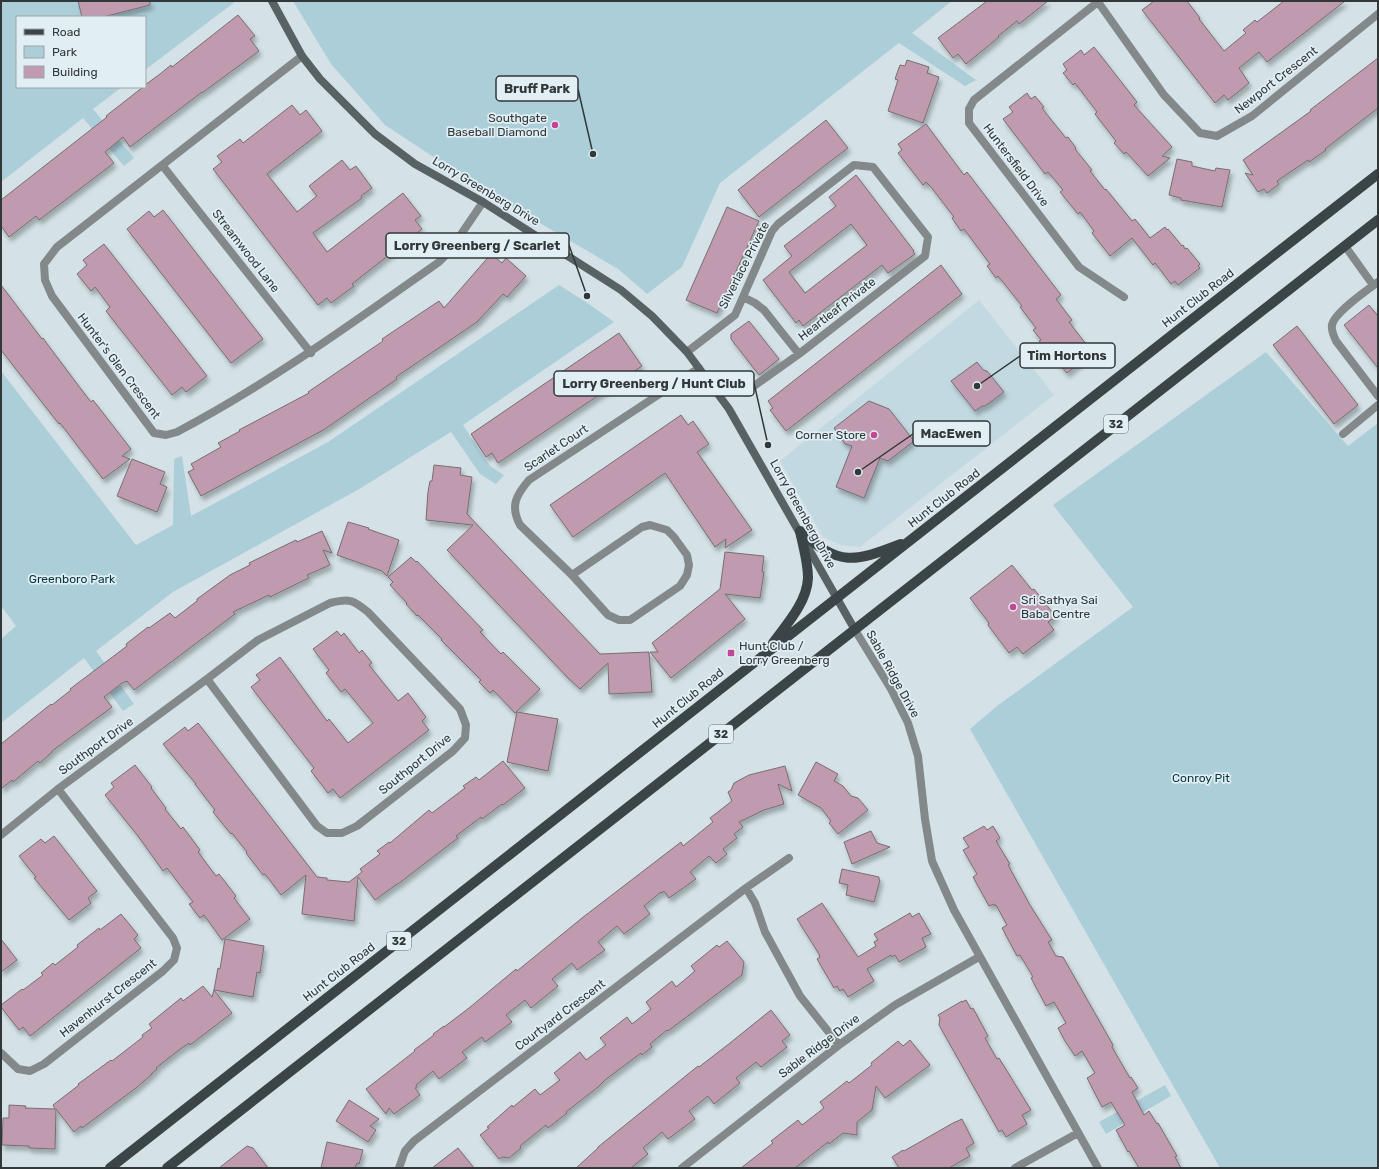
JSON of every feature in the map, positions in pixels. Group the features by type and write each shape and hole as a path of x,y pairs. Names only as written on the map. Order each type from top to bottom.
{"main road":[{"name":"Hunt Club Road","path":"110,1168 656,740 763,654 837,598 1378,174"},
{"name":"32","path":"167,1168 1378,220"},
{"path":"800,532 824,551 832,555 849,558 861,558 873,555 911,540"},
{"path":"763,654 788,622 804,595 808,578 800,532"}],"street":[{"name":"Lorry Greenberg Drive","path":"272,1 302,56 320,79 374,134 415,164 483,202 570,256 621,290 652,316 687,352 729,409 855,630"},
{"name":"Newport Crescent","path":"1098,1 1164,95 1200,133 1216,136 1252,116 1378,14"},
{"name":"Huntersfield Drive","path":"1098,1 974,100 969,110 968,122 1079,267 1124,298"},
{"name":"Hunter's Glen Crescent","path":"302,56 57,247 44,264 45,280 52,296 154,432 166,435 177,432 270,379 311,353 439,262 449,252 483,202"},
{"name":"Streamwood Lane","path":"162,165 311,353"},
{"name":"Silverlace Private","path":"687,352 735,315 772,231 778,224 854,166 863,166"},
{"name":"Heartleaf Private","path":"754,386 799,354 925,256 928,237 873,167 863,166"},
{"path":"1345,246 1376,283 1334,318 1332,333 1336,341 1378,396"},
{"path":"743,297 755,302 764,310 799,354"},
{"name":"Scarlet Court","path":"572,575 642,527 650,525 667,530 674,537 687,555 689,565 687,575 680,586 630,620 619,620 608,615 572,575 520,525 515,515 515,502 522,489 530,480 699,368"},
{"path":"1342,434 1378,405"},
{"name":"Southport Drive","path":"1,835 58,789 258,640 330,603 341,601 355,602 368,612 460,709 466,725 466,738 453,751 358,826 342,832 327,833 317,826 207,679"},
{"name":"Sable Ridge Drive","path":"855,630 891,689 908,723 918,756 924,819 932,862 954,910 979,957 1098,1168"},
{"name":"Havenhurst Crescent","path":"1,1053 18,1069 30,1071 44,1064 163,971 174,960 177,948 173,938 58,789"},
{"name":"Courtyard Crescent","path":"399,1168 405,1151 414,1141 746,888 789,858"},
{"path":"746,888 756,903 765,932 800,996 839,1044"},
{"name":"Sable Ridge Drive","path":"682,1168 839,1044 895,1005 979,957"},
{"path":"1015,1168 1078,1133"}],"shaded area":[{"path":"979,300 1054,395 860,547 841,545 823,537 780,461"}],"green space":[{"path":"1,1 236,1 146,69 146,16 16,16 16,88 121,88 93,109 134,158 124,166 83,118 1,182"},
{"path":"293,1 952,1 912,33 976,80 965,86 899,43 720,183 682,267 647,294 618,269 482,189 385,125 331,64"},
{"name":"Greenboro Park","path":"559,285 614,322 463,425 490,466 504,475 496,484 480,474 451,432 361,488 173,592 96,651 134,704 123,711 84,658 1,723 1,639 16,626 1,606 1,371 136,545 173,525 174,459 182,456 191,516 328,442"},
{"name":"Conroy Pit","path":"1266,352 1348,446 1378,423 1378,1168 1220,1168 970,729 997,706 1133,607 1053,505"},
{"path":"1165,1085 1171,1096 1106,1134 1099,1122"}],"building":[{"path":"78,1 150,1 150,5 107,16 82,16"},
{"path":"987,1 1048,1 1019,24 1017,21 966,64 958,54 953,58 938,38"},
{"path":"1154,1 1187,1 1224,51 1246,33 1243,30 1255,20 1257,22 1284,1 1345,1 1267,62 1259,52 1239,68 1249,83 1228,100 1224,95 1215,103 1142,10"},
{"path":"238,15 255,36 250,39 259,51 130,147 123,137 105,152 114,163 39,220 36,216 9,237 1,226 1,200 142,88 146,88 146,84 171,65 172,67"},
{"path":"1094,47 1137,102 1134,105 1172,147 1162,156 1170,158 1148,176 1126,152 1124,154 1114,143 1116,141 1095,114 1097,112 1075,83 1073,85 1063,73 1067,70 1063,64 1081,50 1084,55"},
{"path":"1378,58 1378,108 1325,149 1326,150 1277,181 1279,184 1267,193 1264,189 1258,192 1245,173 1253,175 1243,160 1311,111 1310,110"},
{"path":"907,60 929,67 927,73 939,77 923,123 888,111 898,80 895,79 900,65 905,66"},
{"path":"1027,93 1031,99 1035,96 1053,122 1066,138 1068,137 1076,148 1075,149 1092,170 1090,171 1132,221 1135,219 1150,238 1165,227 1167,230 1168,229 1185,249 1187,248 1200,264 1198,266 1200,268 1178,285 1175,281 1171,284 1155,263 1153,265 1132,238 1110,256 1092,233 1094,231 1080,212 1078,214 1060,192 1063,190 1048,172 1045,174 1003,119 1013,112 1009,107"},
{"path":"292,105 300,115 306,110 322,131 267,174 297,212 317,196 309,186 342,160 350,170 356,166 372,188 361,196 362,198 313,233 327,252 403,193 421,216 415,220 422,229 352,284 354,286 331,303 327,298 318,305 213,169 222,162 217,156 240,139 243,143"},
{"path":"826,120 848,148 759,217 738,190"},
{"path":"926,124 964,175 967,172 1061,295 1056,299 1072,320 1069,322 1089,348 1082,353 1086,358 1067,373 1039,341 1041,340 1033,330 1036,328 1020,307 1022,306 998,276 996,278 987,266 990,264 964,229 961,231 952,218 954,217 931,187 926,182 923,185 898,153 902,150 898,144"},
{"path":"1177,159 1192,162 1192,166 1215,171 1216,168 1230,170 1222,207 1181,200 1181,198 1169,195"},
{"path":"856,175 915,254 888,273 882,265 803,326 799,320 796,323 763,280 792,256 784,246 836,206 829,197","holes":["851,224 867,245 805,293 789,272"]},
{"path":"727,207 759,221 717,313 686,300"},
{"path":"163,210 263,339 231,363 127,229 149,211 154,217"},
{"path":"104,244 207,376 186,392 182,387 172,395 106,311 110,307 95,287 91,291 77,274 87,265 83,260"},
{"path":"491,254 502,263 506,258 526,276 507,297 503,294 477,322 396,377 397,379 325,429 201,496 188,472 194,469 191,464 221,447 218,443 240,431 239,430 309,393 308,392 383,341 382,339 439,301 444,308"},
{"path":"941,265 962,294 786,431 770,410 773,408 768,401"},
{"path":"1,285 91,402 93,400 131,449 122,456 130,459 103,479 1,350"},
{"path":"1369,305 1378,316 1378,368 1344,325"},
{"path":"749,321 779,359 759,375 731,339 731,334"},
{"path":"1297,326 1358,405 1334,424 1273,345"},
{"path":"619,333 642,366 498,463 492,453 486,457 471,434"},
{"path":"977,362 983,370 987,371 1004,392 985,406 982,406 975,411 951,381"},
{"name":"Corner Store","path":"869,401 889,409 914,441 888,461 880,458 864,498 836,487 852,446 845,444 834,428"},
{"path":"681,415 688,425 693,421 709,444 697,452 752,530 725,548 726,539 715,547 665,473 573,537 550,505"},
{"path":"132,459 165,472 160,484 167,487 157,512 117,496"},
{"path":"434,465 461,468 460,475 472,477 467,514 600,654 649,652 652,692 609,694 608,663 580,689 568,678 447,550 473,525 426,520 428,492 430,481 432,481"},
{"path":"348,522 369,528 368,529 399,540 387,576 382,571 337,555"},
{"path":"322,531 332,553 323,550 330,565 307,575 309,578 270,597 269,595 233,612 235,614 134,690 127,681 122,683 104,697 112,707 52,751 40,763 38,761 13,782 12,780 1,789 1,744 127,646 126,644 148,627 149,628 170,613 175,618 197,601 197,599 230,575 250,565 249,563 296,540 297,542"},
{"path":"725,552 764,556 762,572 764,572 760,598 725,594 745,619 671,678 650,652 658,652 652,643 720,589"},
{"path":"411,557 416,562 417,561 483,630 480,632 501,654 503,652 540,689 515,713 493,690 490,693 479,682 481,680 418,615 417,616 390,585 393,582 388,577"},
{"name":"Sri Sathya Sai Baba Centre","path":"1012,565 1032,590 1034,589 1056,617 1048,622 1054,630 1023,654 1017,647 1009,653 970,598"},
{"path":"337,631 341,636 344,633 359,653 362,650 372,663 369,665 398,701 408,693 426,717 422,721 429,730 340,798 333,789 328,793 311,771 314,768 251,687 260,680 256,675 280,657 327,721 329,719 348,743 373,723 345,689 341,692 326,673 329,670 313,649"},
{"path":"517,712 558,719 548,771 507,762"},
{"path":"198,723 317,877 327,878 327,880 349,882 362,872 360,869 380,854 377,851 389,842 390,843 429,810 432,813 465,788 463,786 476,777 479,780 503,761 525,788 482,819 481,817 456,836 458,838 375,900 358,877 354,921 302,914 306,875 281,895 265,874 263,875 232,833 231,834 213,812 215,810 196,784 163,744 185,727 188,731"},
{"path":"816,762 838,774 834,781 843,786 851,796 858,798 868,810 838,834 829,823 831,821 821,808 798,795"},
{"path":"135,765 152,787 151,788 166,808 165,809 181,829 183,827 200,850 198,852 216,876 219,874 236,896 234,898 250,919 222,940 204,915 200,918 189,904 193,902 167,868 163,871 138,836 105,795 114,787 111,783"},
{"path":"785,766 792,791 778,784 784,804 764,810 739,822 743,827 734,834 737,838 723,849 727,854 716,863 709,856 690,872 696,879 669,898 664,891 662,893 661,892 644,906 650,914 624,934 617,926 598,942 605,950 577,970 572,963 552,979 558,986 531,1008 525,1000 506,1015 512,1022 485,1042 482,1037 462,1052 467,1058 439,1079 433,1071 416,1085 417,1087 415,1088 420,1095 394,1114 389,1108 386,1114 366,1089 415,1051 414,1050 434,1035 433,1034 469,1008 516,969 517,971 582,918 681,842 683,846 713,822 710,818 732,801 728,792 731,790 734,783 749,775"},
{"path":"984,826 987,830 993,826 1000,838 996,841 1010,864 1008,865 1030,905 1052,940 1048,942 1056,956 1063,957 1113,1045 1112,1047 1130,1078 1131,1077 1138,1088 1132,1092 1144,1115 1149,1111 1157,1124 1158,1123 1177,1156 1175,1157 1181,1168 1139,1168 1116,1130 1125,1125 1111,1102 1102,1107 1087,1078 1095,1073 1082,1051 1075,1056 1065,1041 1058,1028 1066,1023 1054,1002 1046,1006 1031,978 1033,977 1020,955 1017,956 1002,928 1007,925 996,905 995,906 994,904 989,906 973,877 977,874 963,850 969,847 963,838"},
{"path":"871,831 877,843 890,847 852,864 844,842"},
{"path":"54,836 97,891 88,898 91,903 69,920 34,878 36,877 19,856 41,839 45,843"},
{"path":"842,869 879,877 880,880 874,902 846,895 848,885 839,883"},
{"path":"822,903 858,957 876,946 874,942 878,940 874,934 910,913 912,917 919,913 931,934 922,938 926,947 899,962 895,955 892,957 891,955 867,969 874,981 848,997 843,989 840,991 837,986 834,988 817,959 820,957 819,954 797,919"},
{"path":"121,914 138,935 134,939 141,948 30,1036 23,1027 19,1030 1,1005 43,975 41,973 53,963 55,965 99,928 100,930"},
{"path":"1,939 17,960 1,972"},
{"path":"225,939 264,946 260,973 257,972 253,997 214,990 218,968 220,969"},
{"path":"727,941 744,962 742,975 668,1031 667,1030 650,1044 652,1047 642,1055 641,1053 605,1080 548,1128 546,1125 520,1146 521,1148 509,1158 502,1157 499,1159 480,1135 489,1128 487,1127 512,1105 513,1107 535,1089 540,1095 560,1080 554,1073 580,1052 586,1060 606,1045 600,1038 627,1017 632,1024 651,1009 646,1002 672,981 676,987 695,971 691,966 717,945 719,947"},
{"path":"203,986 212,997 214,990 232,1013 190,1045 189,1043 179,1050 156,1068 157,1069 152,1074 136,1088 82,1128 81,1126 74,1132 56,1109 55,1149 2,1145 3,1118 9,1118 9,1105 26,1106 25,1108 55,1109 53,1105 79,1085 78,1084 111,1060 112,1061 143,1037 142,1035 152,1028 149,1024 181,998 183,1001"},
{"path":"966,1000 971,1009 973,1008 988,1036 985,1038 997,1059 999,1058 1031,1110 1022,1115 1027,1124 1006,1137 1002,1130 999,1132 939,1025 940,1018 938,1015"},
{"path":"771,1010 790,1035 782,1041 787,1047 761,1067 756,1062 736,1078 740,1083 714,1104 708,1096 689,1111 695,1119 668,1139 662,1132 643,1148 648,1154 631,1168 576,1168 598,1147 698,1066 699,1067"},
{"path":"910,1040 930,1065 885,1098 876,1086 872,1110 857,1122 857,1135 843,1133 829,1144 828,1142 795,1168 741,1168 773,1143 771,1141 798,1120 802,1125 824,1108 820,1102 847,1081 849,1083 872,1065 871,1063 898,1041 903,1046"},
{"path":"349,1100 379,1119 370,1126 376,1130 368,1142 336,1121"},
{"path":"962,1119 974,1143 966,1148 970,1156 949,1168 899,1168 892,1157"},
{"path":"327,1142 363,1150 359,1164 357,1163 355,1168 321,1168"},
{"path":"247,1146 253,1148 268,1168 219,1168"},
{"path":"458,1148 474,1168 432,1168"}],"place":[{"name":"Southgate Baseball Diamond","path":"555,125"},
{"name":"Bruff Park","path":"593,154"},
{"name":"Lorry Greenberg / Scarlet","path":"587,296"},
{"name":"Tim Hortons","path":"977,386"},
{"name":"Corner Store","path":"874,435"},
{"name":"Lorry Greenberg / Hunt Club","path":"768,445"},
{"name":"MacEwen","path":"858,472"},
{"name":"Sri Sathya Sai Baba Centre","path":"1013,607"},
{"name":"Hunt Club / Lorry Greenberg","path":"731,653"}]}
